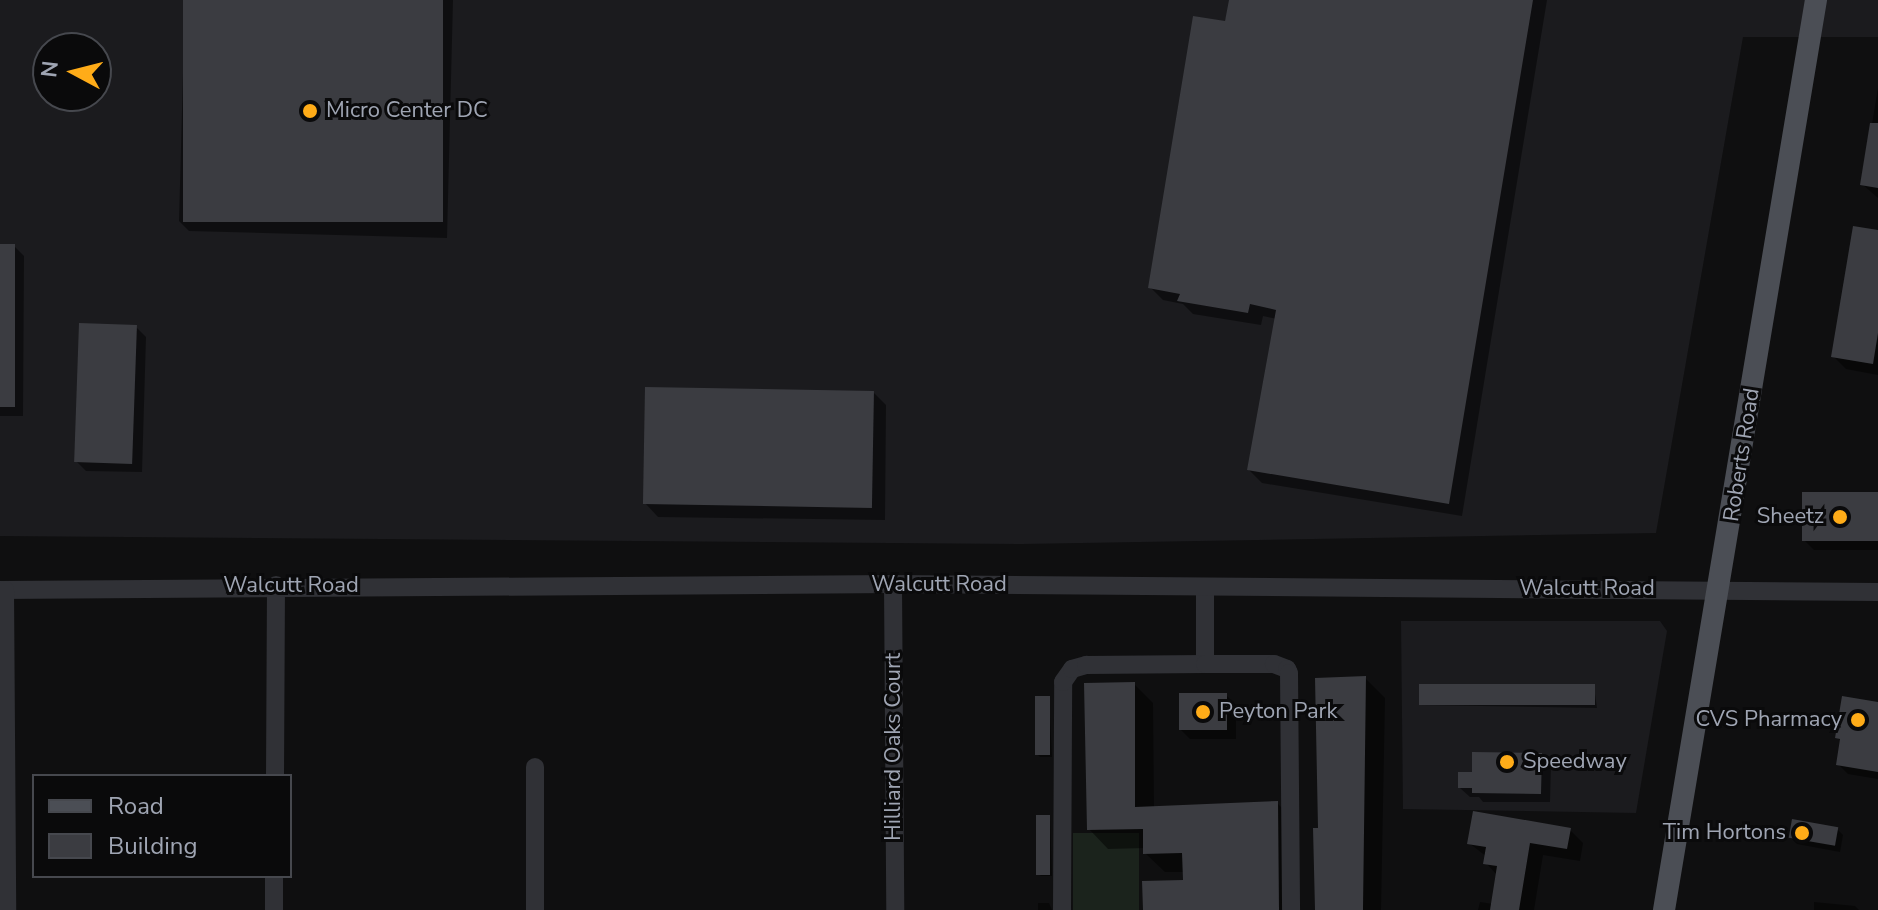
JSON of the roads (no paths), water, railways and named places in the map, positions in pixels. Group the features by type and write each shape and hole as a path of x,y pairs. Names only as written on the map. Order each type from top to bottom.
{"main road":[{"name":"Roberts Road","path":"1664,910 1816,0"}],"street":[{"name":"Walcutt Road","path":"2,590 276,585 893,584 1878,592"},
{"name":"Hilliard Oaks Court","path":"893,584 895,910"},
{"path":"275,774 276,585"},
{"path":"1205,587 1205,664"},
{"path":"2,590 7,910"},
{"path":"1062,910 1063,682 1072,669 1086,665 1205,664 1274,664 1287,669 1289,673 1291,910"},
{"path":"535,767 535,910"},
{"path":"274,878 274,910"}],"place":[{"name":"Micro Center DC","path":"310,111"},
{"name":"Sheetz","path":"1840,517"},
{"name":"Peyton Park","path":"1203,712"},
{"name":"CVS Pharmacy","path":"1858,720"},
{"name":"Speedway","path":"1507,762"},
{"name":"Tim Hortons","path":"1802,833"}]}
